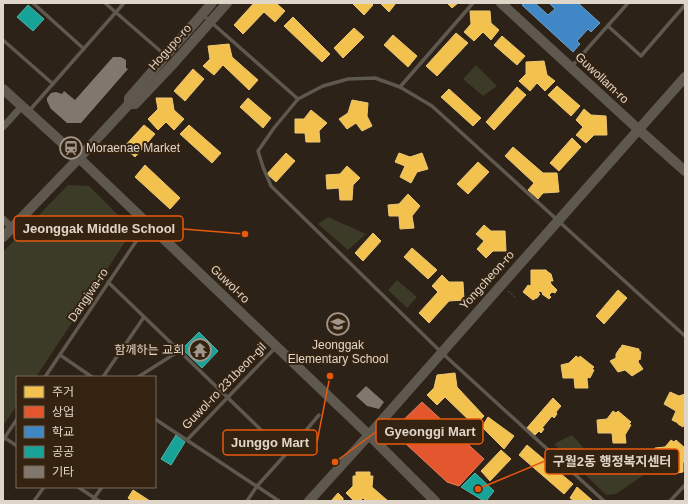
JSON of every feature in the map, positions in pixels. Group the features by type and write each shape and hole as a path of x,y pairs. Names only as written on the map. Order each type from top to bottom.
{"main road":[{"name":"Hogupo-ro","path":"3,237 129,104 129,98 212,3"},
{"name":"Hogupo-ro","path":"129,104 135,104 227,3"},
{"name":"Guwollam-ro","path":"501,3 685,171"},
{"name":"Yongcheon-ro","path":"309,501 369,435 685,76"},
{"name":"Guwol-ro","path":"3,89 148,223 369,435 435,501"}],"street":[{"path":"3,128 25,109"},
{"path":"3,219 12,228"}],"lane":[{"path":"33,3 84,49"},
{"path":"105,3 166,56"},
{"path":"25,109 53,84 124,3"},
{"path":"400,87 473,3"},
{"path":"571,67 628,3"},
{"path":"608,26 641,56 685,5"},
{"path":"203,14 298,99"},
{"path":"3,40 53,84"},
{"path":"604,501 441,352 271,186 258,151 274,128 298,99 323,86 348,79 375,78 400,87 432,106 685,336"},
{"name":"Dangjwa-ro","path":"46,376 148,223"},
{"path":"108,282 286,454"},
{"path":"104,376 144,317"},
{"name":"Guwol-ro 231beon-gil","path":"187,440 276,347"},
{"path":"140,376 179,350"},
{"path":"60,356 90,376"},
{"path":"247,501 257,486 319,415"},
{"path":"156,420 279,501"},
{"path":"16,421 4,439 16,445"},
{"path":"670,501 685,485"},
{"path":"34,501 43,488"},
{"path":"79,488 93,500 98,501"},
{"path":"93,500 101,488"}],"green space":[{"path":"476,65 497,86 483,96 463,79"},
{"path":"68,185 89,186 133,230 37,376 16,376 16,406 3,426 3,252"},
{"path":"328,217 366,234 348,250 318,224"},
{"path":"397,280 417,297 407,308 388,290"},
{"path":"572,435 589,454 625,458 645,450 648,472 616,494 606,495 554,444"}],"building: 주거":[{"path":"254,3 276,3 285,11 275,22 264,12 243,34 234,25"},
{"path":"352,3 371,3 373,5 364,15"},
{"path":"380,3 396,3 389,12"},
{"path":"447,3 458,3 452,8"},
{"path":"470,11 490,11 491,23 499,30 491,40 483,32 474,41 464,32 471,24"},
{"path":"293,17 330,54 322,62 284,26"},
{"path":"354,28 364,37 343,58 334,48"},
{"path":"456,33 468,43 437,76 426,66"},
{"path":"393,35 417,56 408,67 384,45"},
{"path":"502,36 525,56 517,65 494,45"},
{"path":"229,44 232,57 258,80 249,90 223,65 214,75 203,66 210,59 208,46"},
{"path":"544,61 547,75 555,81 545,91 537,83 530,91 519,81 526,74 526,62"},
{"path":"193,69 204,79 185,101 174,91"},
{"path":"557,86 580,106 571,116 548,95"},
{"path":"517,87 526,95 494,130 486,122"},
{"path":"449,89 481,118 473,126 441,97"},
{"path":"156,98 172,98 174,110 184,119 174,130 166,122 158,130 148,119 158,109"},
{"path":"248,98 271,118 263,128 240,107"},
{"path":"352,100 368,103 367,116 372,126 362,131 356,123 347,129 339,119 348,113"},
{"path":"584,109 591,115 606,116 607,135 594,135 586,143 576,135 583,127 576,120"},
{"path":"311,110 327,123 319,131 320,142 306,142 305,133 295,133 295,119 304,119"},
{"path":"144,125 155,134 135,157 124,147"},
{"path":"189,125 221,153 212,163 180,134"},
{"path":"572,138 581,147 559,171 550,163"},
{"path":"513,147 543,173 557,173 559,192 543,193 538,199 528,190 534,183 505,156"},
{"path":"286,153 295,161 276,182 267,174"},
{"path":"399,153 410,157 422,153 428,169 417,172 411,183 400,177 405,166 395,162"},
{"path":"478,162 489,172 468,194 457,184"},
{"path":"145,165 180,198 170,209 135,177"},
{"path":"347,166 360,178 353,185 352,200 340,200 339,188 327,189 326,175 340,174"},
{"path":"408,194 420,206 412,216 414,228 400,229 399,216 389,216 388,205 399,204"},
{"path":"484,225 491,231 505,231 506,251 493,251 486,258 477,249 484,241 476,234"},
{"path":"373,233 381,241 363,261 355,253"},
{"path":"412,248 437,270 428,279 404,257"},
{"path":"531,270 546,270 551,274 553,281 550,281 551,284 557,290 555,293 552,292 549,295 551,297 549,299 540,291 537,298 533,300 523,292 528,285 531,285"},
{"path":"442,275 449,282 463,282 464,300 449,301 429,323 419,313 438,292 432,286"},
{"path":"618,290 627,298 604,324 596,316"},
{"path":"622,345 639,349 641,352 640,360 639,359 638,362 643,369 632,376 625,370 618,372 610,361 616,358 616,354"},
{"path":"576,356 579,358 580,356 594,367 590,378 588,377 587,379 588,388 575,388 574,378 563,378 561,365 569,363"},
{"path":"455,373 457,387 484,416 475,426 445,397 437,405 427,395 434,388 437,375"},
{"path":"670,392 679,396 685,394 685,423 683,427 672,420 676,411 664,404"},
{"path":"553,398 561,406 556,412 557,414 554,418 552,416 542,428 544,429 541,433 539,431 534,436 526,429"},
{"path":"613,411 616,413 618,411 631,422 629,424 631,425 625,435 626,443 613,443 612,433 598,433 597,420 607,419"},
{"path":"488,417 514,436 504,449 482,427"},
{"path":"671,440 674,442 676,440 685,448 683,472 670,472 669,461 656,461 655,448 665,447"},
{"path":"527,445 573,484 564,494 519,455"},
{"path":"501,450 511,459 490,481 481,471"},
{"path":"356,472 370,472 370,476 373,476 372,487 388,501 366,501 363,498 360,501 354,501 346,493 353,486 353,476 356,476"},
{"path":"577,487 593,501 574,501 570,498"},
{"path":"133,490 150,501 132,501 128,498"},
{"path":"338,493 343,498 343,501 331,501"}],"building: 상업":[{"path":"422,402 484,459 459,486 447,482 392,431"}],"building: 학교":[{"path":"525,3 535,3 548,15 555,9 549,3 578,3 600,23 591,32 588,29 577,41 580,44 573,52 522,5"}],"building: 공공":[{"path":"28,5 44,19 33,31 17,17"},
{"name":"함께하는 교회","path":"199,332 218,351 202,368 182,349"},
{"path":"176,435 185,442 171,465 161,459"},
{"path":"475,473 494,491 486,501 461,487"}],"building: 기타":[{"path":"113,57 121,57 126,60 126,68 128,69 81,123 67,123 50,108 47,98 51,93 56,92 62,94 64,91 75,100"},
{"path":"366,386 384,402 379,409 367,406 356,396"}],"place":[{"name":"Moraenae Market","path":"71,148"},
{"name":"Jeonggak Middle School","path":"245,234"},
{"name":"Jeonggak Elementary School","path":"338,324"},
{"name":"함께하는 교회","path":"200,350"},
{"name":"Junggo Mart","path":"330,376"},
{"name":"Gyeonggi Mart","path":"335,462"},
{"name":"구월2동 행정복지센터","path":"478,489"}]}
